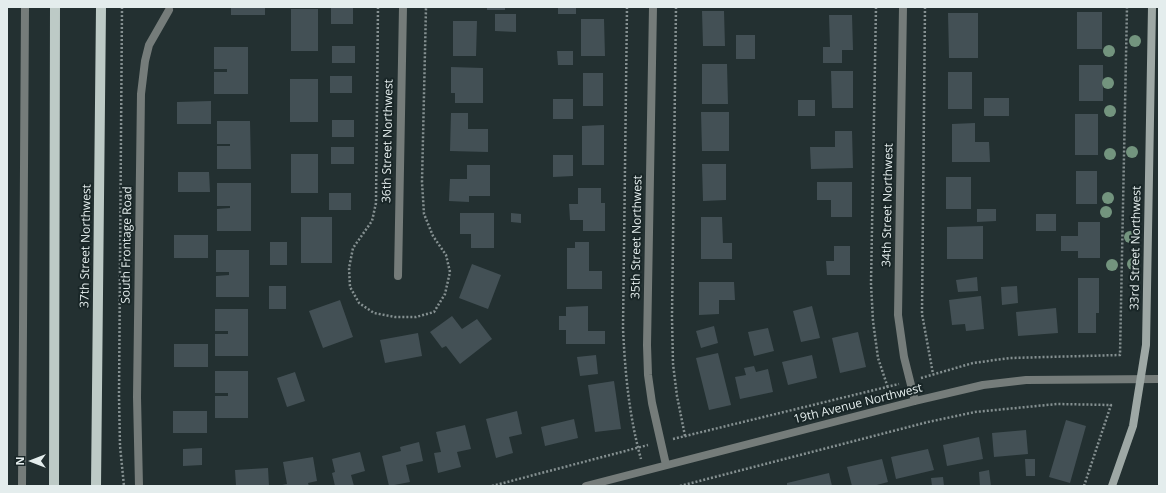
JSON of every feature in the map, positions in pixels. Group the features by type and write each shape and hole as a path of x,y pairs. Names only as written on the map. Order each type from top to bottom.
{"main road":[{"path":"54,486 55,7"},
{"name":"37th Street Northwest","path":"96,486 101,7"}],"street":[{"path":"22,486 25,7"},
{"name":"36th Street Northwest","path":"398,276 403,7"},
{"name":"35th Street Northwest","path":"653,7 646,345 652,403 666,465"},
{"name":"34th Street Northwest","path":"903,7 898,315 904,357 915,401"},
{"name":"33rd Street Northwest","path":"1112,486 1133,426 1146,345 1152,7"},
{"name":"South Frontage Road","path":"139,486 137,397 141,94 145,61 149,45 168,10"},
{"name":"19th Avenue Northwest","path":"586,486 915,401 983,385 1026,380 1159,380"}],"path":[{"path":"122,7 119,396 120,446 124,486"},
{"path":"492,486 638,448 629,405 625,373 623,328 627,7"},
{"path":"676,7 672,356 677,396 686,436 888,388 878,358 873,321 871,284 876,7"},
{"path":"925,7 922,314 933,374 973,362 1010,358 1120,355 1127,7"},
{"path":"680,486 920,424 975,412 1057,404 1111,405 1084,486"}],"building":[{"path":"231,7 265,7 265,15 231,15"},
{"path":"331,7 353,7 353,24 331,24"},
{"path":"487,7 505,7 505,10 487,10"},
{"path":"558,7 576,7 576,14 558,14"},
{"path":"291,9 318,9 318,51 291,51"},
{"path":"702,11 724,11 725,46 703,46"},
{"path":"1077,12 1102,12 1102,49 1077,49"},
{"path":"948,13 978,13 978,58 949,58"},
{"path":"495,14 516,14 516,32 495,31"},
{"path":"829,15 852,15 853,50 842,50 842,63 823,63 823,47 830,47"},
{"path":"581,19 604,19 605,56 581,56"},
{"path":"453,21 477,21 476,56 453,56"},
{"path":"736,35 755,35 755,59 736,59"},
{"path":"332,46 355,46 355,63 332,63"},
{"path":"214,47 248,47 248,94 214,94 214,72 227,72 227,69 214,69"},
{"path":"557,51 573,51 573,65 558,65"},
{"path":"702,64 727,64 728,104 702,104"},
{"path":"1079,65 1103,65 1103,101 1079,101"},
{"path":"451,67 483,68 483,103 455,103 455,93 451,93"},
{"path":"831,71 853,71 853,108 832,108"},
{"path":"948,72 972,72 972,109 948,109"},
{"path":"583,73 603,73 603,106 583,106"},
{"path":"330,76 352,76 352,93 330,93"},
{"path":"290,79 318,79 318,122 290,122"},
{"path":"984,98 1009,98 1009,116 984,116"},
{"path":"553,99 573,99 573,119 553,119"},
{"path":"798,100 815,100 815,116 798,116"},
{"path":"211,101 211,124 177,124 177,102"},
{"path":"701,112 729,112 729,151 702,151"},
{"path":"451,113 468,113 468,129 488,129 488,152 450,151"},
{"path":"1075,114 1098,114 1098,155 1075,155"},
{"path":"332,120 354,120 354,137 332,137"},
{"path":"217,121 250,121 251,169 217,169 217,146 230,146 230,144 217,144"},
{"path":"975,123 975,142 989,142 990,162 952,162 952,124"},
{"path":"604,125 604,165 582,165 582,126"},
{"path":"835,131 852,131 853,168 811,169 810,147 835,147"},
{"path":"331,147 354,147 354,164 331,164"},
{"path":"291,154 318,154 318,193 291,193"},
{"path":"553,155 573,155 573,176 553,177"},
{"path":"702,164 726,164 726,200 703,201"},
{"path":"467,165 490,165 490,196 469,196 469,202 449,201 450,179 467,179"},
{"path":"1076,171 1097,171 1097,204 1076,204"},
{"path":"178,172 209,172 210,192 178,192"},
{"path":"946,177 971,177 971,209 946,209"},
{"path":"817,182 852,182 852,217 831,217 831,200 817,200"},
{"path":"217,183 251,183 251,231 217,231 217,209 230,208 230,206 217,206"},
{"path":"578,188 601,188 601,203 605,203 605,231 583,231 583,220 570,220 569,204 578,204"},
{"path":"329,193 351,193 351,210 329,210"},
{"path":"977,209 996,209 996,221 977,222"},
{"path":"460,213 494,213 494,248 471,248 471,234 460,234"},
{"path":"511,213 521,214 521,223 511,222"},
{"path":"1036,214 1056,214 1056,231 1036,231"},
{"path":"301,217 332,217 332,263 301,263"},
{"path":"701,217 722,217 723,243 732,243 732,259 701,259"},
{"path":"1078,222 1100,222 1100,258 1078,258 1078,251 1061,251 1061,236 1078,236"},
{"path":"983,226 983,259 947,259 947,227"},
{"path":"174,235 208,235 208,258 174,258"},
{"path":"270,242 287,242 287,265 270,265"},
{"path":"575,242 589,242 589,271 602,271 602,289 567,289 567,248 575,248"},
{"path":"834,246 850,246 850,275 827,275 826,261 834,261"},
{"path":"216,250 249,250 249,297 216,297 216,276 229,275 229,272 216,272"},
{"path":"472,264 501,275 488,309 459,298"},
{"path":"977,277 978,291 958,292 956,280"},
{"path":"1078,278 1099,278 1099,313 1096,313 1096,333 1078,333"},
{"path":"699,282 734,282 735,300 719,300 719,314 699,315"},
{"path":"269,286 286,286 286,309 269,309"},
{"path":"1017,286 1018,303 1002,305 1001,287"},
{"path":"981,296 984,329 966,331 965,324 952,325 949,300"},
{"path":"340,300 353,337 323,348 309,311"},
{"path":"588,306 588,331 605,331 605,344 566,344 566,330 559,330 559,316 566,316 566,307"},
{"path":"812,306 820,338 801,342 793,311"},
{"path":"1056,308 1058,333 1018,336 1016,312"},
{"path":"215,309 248,309 248,356 215,356 215,334 228,334 228,331 215,331"},
{"path":"452,316 462,329 477,319 492,339 460,364 446,346 442,348 430,332"},
{"path":"714,326 718,343 701,348 696,331"},
{"path":"768,328 774,351 754,356 748,332"},
{"path":"858,332 866,367 840,373 832,338"},
{"path":"418,333 422,356 385,363 380,340"},
{"path":"174,344 208,344 208,367 174,367"},
{"path":"718,353 731,405 709,410 696,358"},
{"path":"596,355 598,374 580,376 577,357"},
{"path":"812,355 817,378 788,385 782,362"},
{"path":"754,366 756,372 768,369 773,392 740,399 735,377 746,375 744,368"},
{"path":"215,371 248,371 248,418 215,418 215,396 228,396 228,393 215,393"},
{"path":"295,372 305,401 287,407 277,378"},
{"path":"614,381 621,429 595,432 588,385"},
{"path":"173,411 207,411 207,433 173,433"},
{"path":"517,411 522,434 509,437 513,453 496,458 486,419"},
{"path":"574,419 578,438 545,446 541,427"},
{"path":"1066,420 1086,426 1070,483 1049,477"},
{"path":"465,425 471,449 457,452 461,467 438,473 434,453 441,452 436,432"},
{"path":"1026,430 1028,454 994,457 992,433"},
{"path":"979,437 983,459 947,466 943,445"},
{"path":"419,442 423,461 406,465 410,482 389,486 382,456 401,451 400,447"},
{"path":"202,448 202,465 183,466 183,449"},
{"path":"928,449 934,470 896,479 891,457"},
{"path":"360,452 365,471 351,475 354,486 335,486 332,473 335,472 332,459"},
{"path":"313,457 317,481 308,483 309,486 282,486 287,484 283,462"},
{"path":"882,459 888,482 873,486 852,486 847,467"},
{"path":"1025,459 1035,459 1035,476 1026,476"},
{"path":"268,468 269,486 236,486 235,470"},
{"path":"989,470 991,486 980,486 979,472"},
{"path":"829,473 832,486 787,486 787,483"},
{"path":"943,477 944,486 932,486 931,478"}]}
